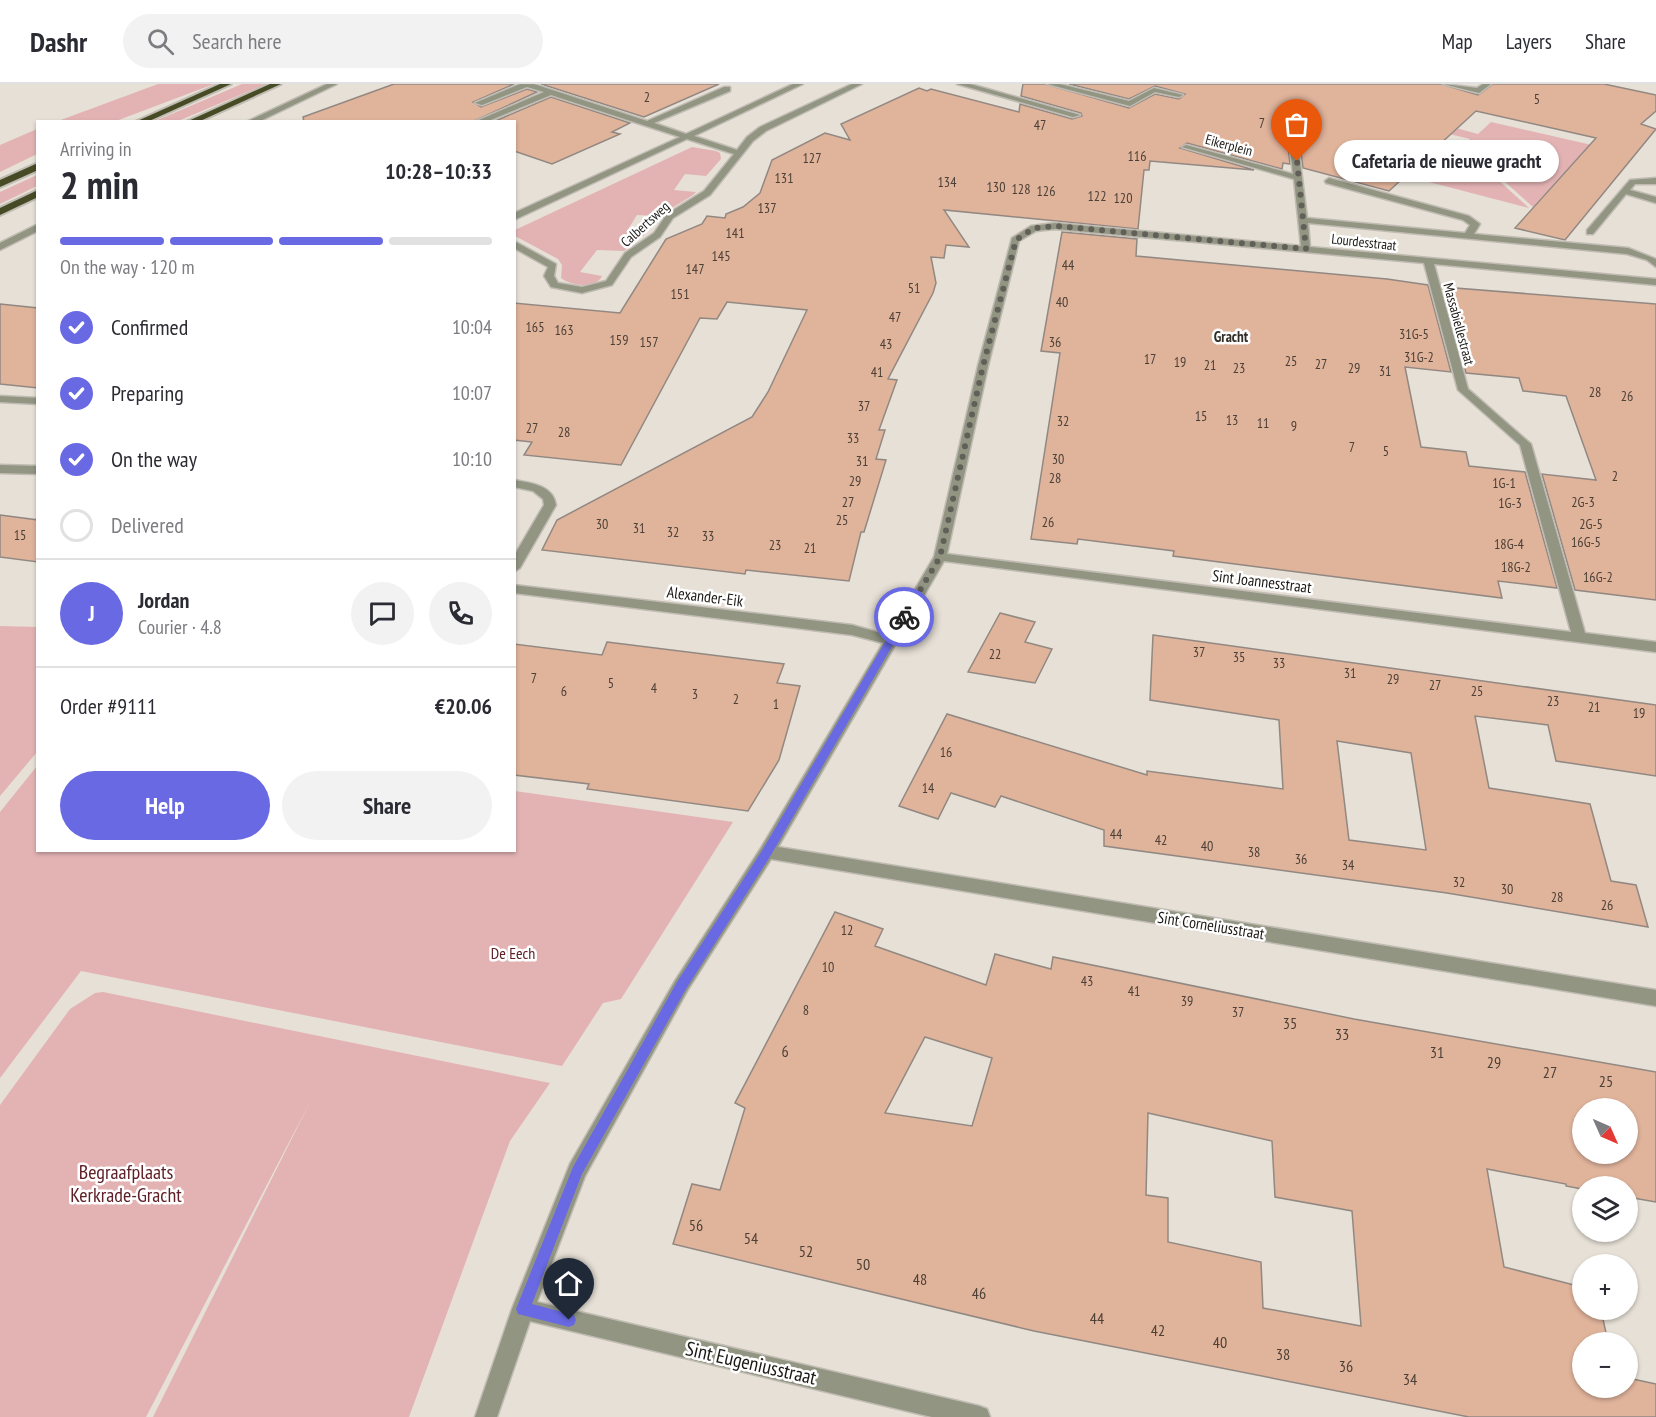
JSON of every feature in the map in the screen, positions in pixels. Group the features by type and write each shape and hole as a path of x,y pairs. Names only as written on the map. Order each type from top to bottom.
{"highway":[{"path":"144,120 227,84"},
{"path":"195,120 277,84"},
{"path":"0,184 36,167"},
{"path":"0,212 36,194"}],"street":[{"path":"254,120 333,84"},
{"path":"479,103 527,84 738,153"},
{"path":"516,216 799,84"},
{"name":"Calbertsweg","path":"516,245 553,266 549,276 554,285 571,290 601,287 614,278 628,255 657,235 670,216 707,193 750,139 763,129 858,84"},
{"path":"961,84 1076,115"},
{"path":"1051,84 1130,104 1154,90 1179,96"},
{"path":"1447,84 1479,91 1487,84"},
{"path":"648,123 727,89"},
{"path":"483,120 551,92"},
{"path":"1292,129 1306,249"},
{"name":"Eikerplein","path":"1186,147 1299,178"},
{"path":"1329,181 1466,218 1476,224 1469,234"},
{"path":"1590,232 1633,182 1656,181"},
{"path":"1624,191 1656,200"},
{"name":"Lourdesstraat","path":"1302,220 1469,234 1628,251 1650,258 1656,264"},
{"name":"Lourdesstraat","path":"940,557 1012,250 1016,240 1034,228 1055,226 1656,282"},
{"path":"0,247 36,228"},
{"name":"Massabiellestraat","path":"1428,261 1463,390 1525,444 1579,637"},
{"path":"0,399 36,401"},
{"path":"0,470 36,470"},
{"path":"516,483 537,488 549,498 550,505 516,564"},
{"path":"486,1417 523,1309 577,1171 681,986 767,852 940,557"},
{"name":"Sint Joannesstraat","path":"940,557 1656,647"},
{"name":"Alexander-Eik","path":"516,589 852,630 891,640"},
{"name":"Sint Corneliusstraat","path":"767,852 1656,998"},
{"name":"Sint Eugeniusstraat","path":"523,1309 979,1417"}],"green space":[{"path":"158,84 214,84 119,120 61,120"},
{"path":"242,84 266,84 180,120 157,120"},
{"path":"1491,122 1618,151 1628,163 1583,152 1533,207 1464,145 1470,139 1449,134 1456,128 1478,134"},
{"path":"36,129 36,154 0,172 0,145"},
{"path":"692,147 720,153 721,159 706,176 685,174 674,190 696,192 693,195 659,216 637,215 627,231 647,233 624,251 597,250 580,272 602,276 595,283 577,284 561,278 562,265 558,259 516,237 516,230"},
{"path":"1463,148 1529,208 1429,182"},
{"path":"36,175 36,186 0,204 0,192"},
{"path":"0,626 36,627 36,753 0,796"},
{"name":"De Eech","path":"36,767 36,852 516,852 516,791 733,822 621,999 603,1003 562,1066 81,971 0,1078 0,812"},
{"name":"Begraafplaats Kerkrade-Gracht","path":"103,992 550,1083 510,1141 409,1417 153,1417 310,1102 146,1417 0,1417 0,1105 70,1009 95,993"}],"building":[{"path":"394,84 514,84 473,102 481,107 527,89 537,92 476,120 304,120 303,117"},
{"path":"541,84 719,84 644,117"},
{"path":"1023,84 1045,84 1129,108 1155,94 1179,99 1185,94 1155,86 1129,99 1069,84 1441,84 1478,95 1493,84 1604,84 1656,95 1656,111 1641,124 1656,129 1565,240 1515,228 1596,138 1476,111 1389,191 1303,168 1298,129 1291,125 1286,129 1290,164 1283,163 1282,169 1187,143 1180,148 1254,170 1150,161 1149,170 1144,170 1138,229 944,210 969,247 946,245 944,258 931,257 936,283 933,293 888,379 897,380 879,430 885,430 876,459 886,460 864,532 861,532 849,581 746,570 745,574 542,550 557,520 752,417 768,392 807,310 727,302 717,319 700,318 621,465 524,455 532,442 516,440 516,303 620,313 666,239 702,224 707,216 725,218 726,214 743,207 760,193 772,160 825,133 850,140 841,124 919,88 927,91 931,89 1019,112 1020,104 1072,119 1082,116 1081,113 1021,96"},
{"path":"551,97 630,123 612,132 620,134 552,164 516,152 516,120 498,120"},
{"path":"1062,232 1137,239 1136,256 1387,279 1428,285 1451,372 1405,367 1421,447 1466,452 1469,466 1525,472 1557,588 1498,581 1502,598 1173,556 1174,551 1078,539 1077,544 1031,539 1060,353 1041,351"},
{"path":"1443,287 1656,304 1656,600 1575,590 1542,474 1596,480 1566,396 1523,391 1519,378 1466,373"},
{"path":"0,304 36,308 36,388 0,384"},
{"path":"0,515 36,520 36,562 0,557"},
{"path":"1000,613 1035,622 1025,642 1052,649 1035,683 968,672"},
{"path":"1153,635 1656,705 1656,776 1556,761 1548,725 1475,716 1489,788 1590,804 1611,881 1636,885 1648,927 1447,893 1104,846 1104,830 1001,796 995,807 951,793 938,819 899,806 947,714 1147,775 1147,771 1283,789 1279,720 1150,700","holes":["1337,741 1411,753 1426,850 1349,840"]},
{"path":"607,642 784,664 777,683 800,686 779,760 748,811 587,789 589,784 516,775 516,644 602,655"},
{"path":"835,912 883,929 875,946 986,985 995,954 1051,969 1053,957 1354,1019 1656,1072 1656,1202 1638,1199 1638,1176 1572,1176 1572,1187 1566,1184 1487,1169 1504,1267 1572,1284 1572,1320 1603,1320 1606,1332 1572,1332 1572,1398 1638,1398 1638,1380 1656,1384 1656,1417 1469,1417 1034,1331 673,1244 692,1184 720,1190 745,1108 735,1103","holes":["925,1037 992,1058 972,1126 885,1113","1148,1113 1272,1141 1275,1197 1352,1211 1361,1326 1263,1308 1261,1262 1168,1242 1168,1198 1146,1195"]}],"way so far":[{"path":"904,617 940,557 983,366 1016,240 1023,233 1034,228 1055,226 1306,249 1297,161"}],"place":[{"name":"Cafetaria de nieuwe gracht","path":"1297,161"}],"district":[{"name":"Gracht","path":"1231,336"}],"route":[{"path":"569,1320 523,1309 577,1171 681,986 767,852 904,617"}]}
